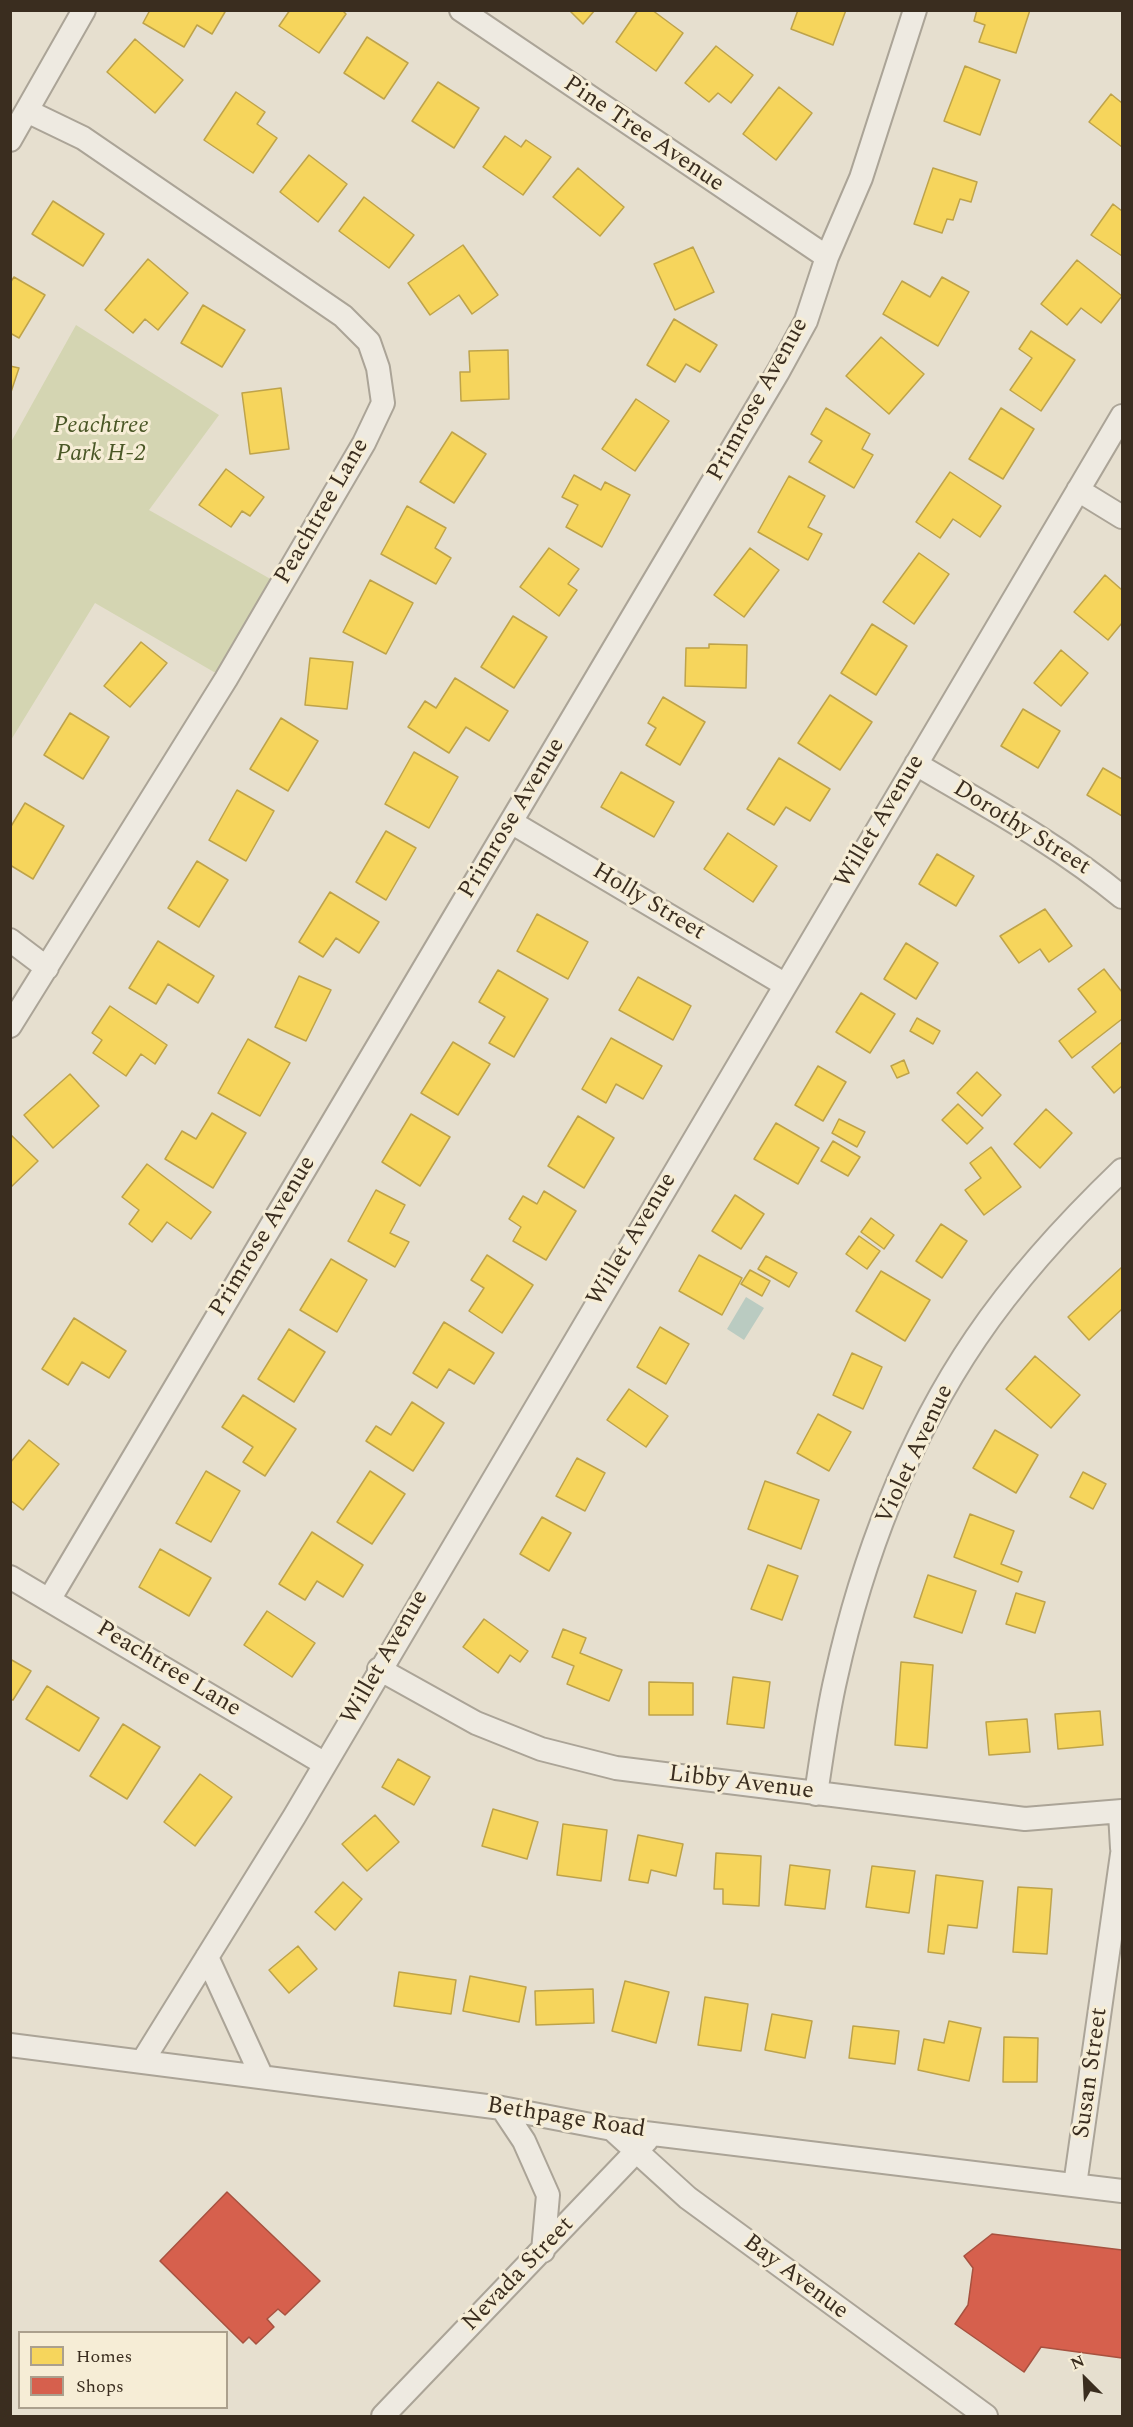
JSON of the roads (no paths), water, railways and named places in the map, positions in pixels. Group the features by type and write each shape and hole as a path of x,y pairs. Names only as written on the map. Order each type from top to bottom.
{"street":[{"path":"10,140 84,10"},
{"name":"Pine Tree Avenue","path":"461,10 827,257"},
{"name":"Primrose Avenue","path":"49,1599 778,372 806,321 827,257 861,178 915,10"},
{"name":"Peachtree Lane","path":"10,1026 255,630 364,443 382,403 378,368 369,342 343,316 83,138 27,111"},
{"name":"Willet Avenue","path":"142,2062 325,1764 784,984 1122,416"},
{"path":"1078,490 1122,517"},
{"name":"Dorothy Street","path":"916,764 1042,838 1085,866 1122,897"},
{"name":"Holly Street","path":"511,822 784,984"},
{"path":"10,940 47,968"},
{"name":"Violet Avenue","path":"816,1794 836,1678 856,1601 893,1493 928,1420 975,1339 1007,1296 1077,1214 1122,1170"},
{"name":"Peachtree Lane","path":"10,1576 325,1764"},
{"name":"Libby Avenue","path":"380,1669 476,1722 541,1749 616,1768 1025,1819 1121,1812"},
{"path":"1121,1812 1122,1848"},
{"name":"Susan Street","path":"1075,2185 1122,1854"},
{"path":"207,1957 262,2077"},
{"name":"Bethpage Road","path":"10,2045 502,2109 612,2129 1122,2191"},
{"path":"502,2109 524,2141 548,2195 543,2250"},
{"name":"Bay Avenue","path":"612,2129 688,2198 986,2416"},
{"name":"Nevada Street","path":"383,2416 654,2133"}],"park label":[{"name":"Peachtree Park H-2","path":"101,441"}]}
